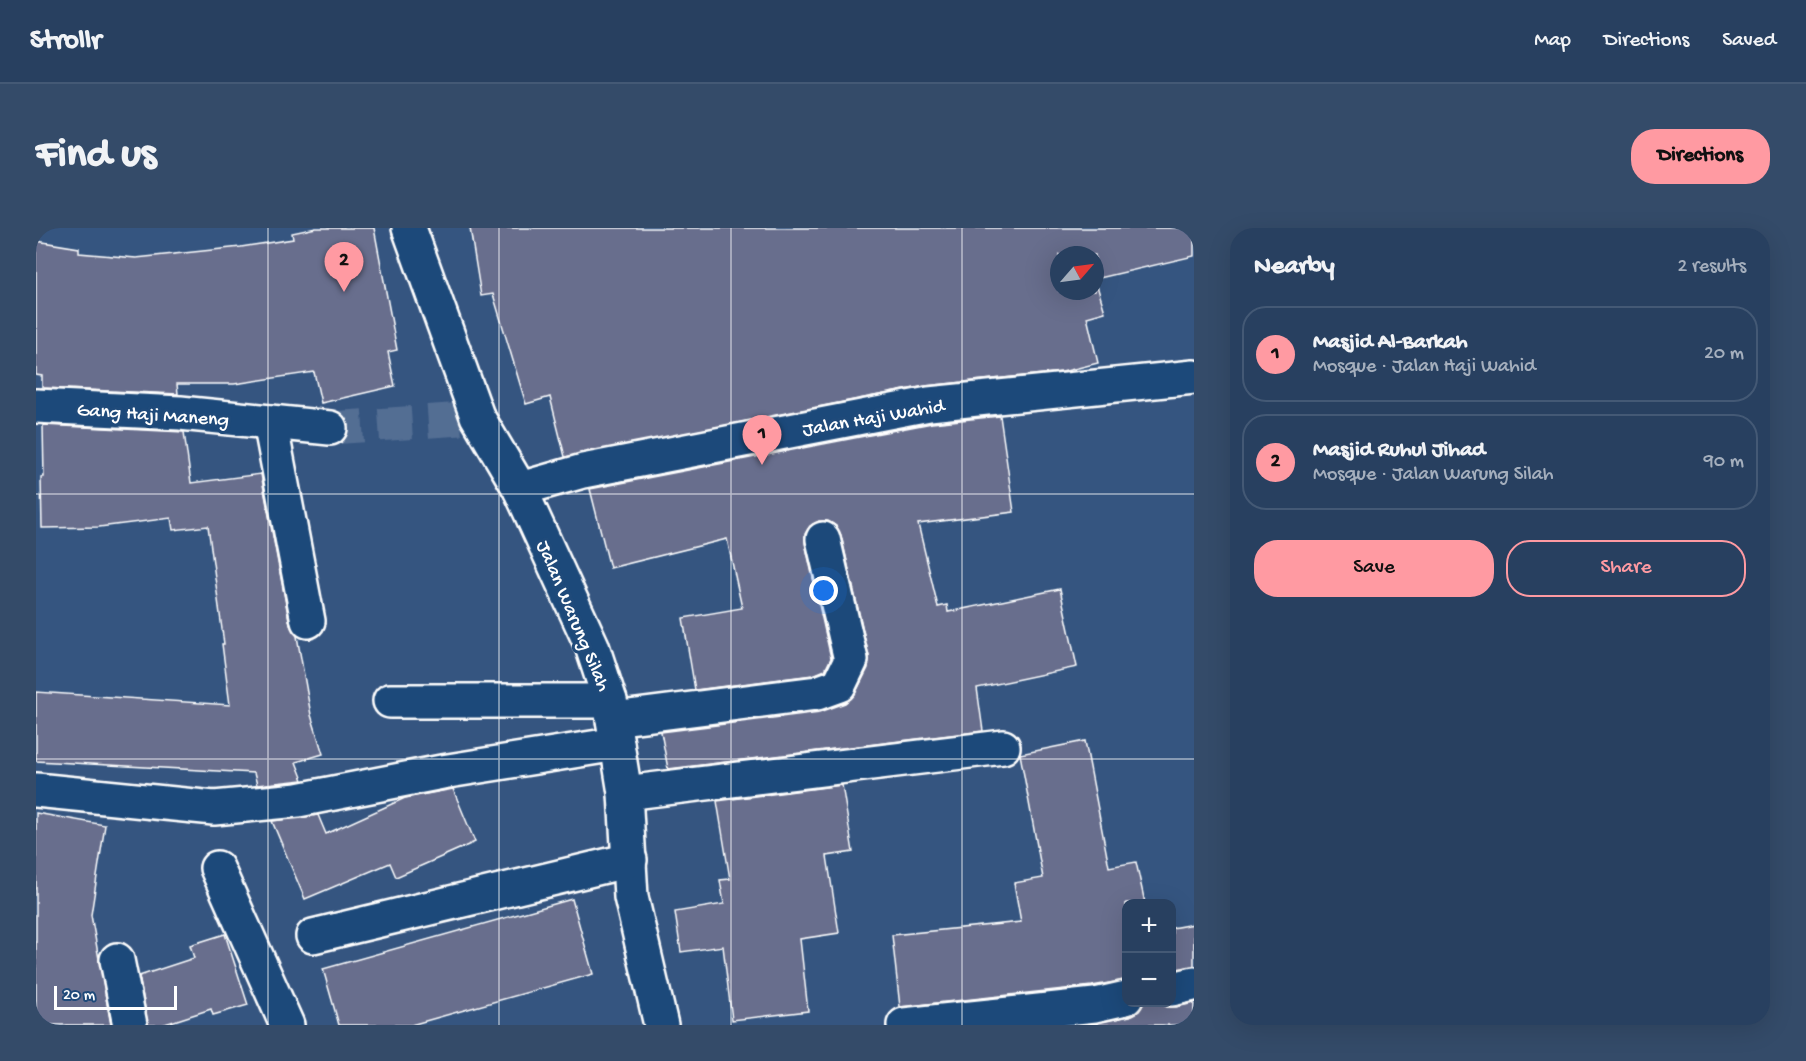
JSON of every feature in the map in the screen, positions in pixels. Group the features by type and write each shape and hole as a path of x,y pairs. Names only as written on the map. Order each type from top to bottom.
{"street":[{"name":"Jalan Warung Silah","path":"409,228 470,417 520,489 592,646 613,721 625,793 631,897 661,1025"},
{"name":"Jalan Haji Wahid","path":"520,489 583,471 928,404 1194,377"},
{"name":"Gang Haji Maneng","path":"36,406 180,413 330,428"},
{"path":"270,423 308,621"},
{"path":"36,790 214,808 298,800 442,772 613,721 817,693 839,685 851,660 823,539"},
{"path":"390,700 613,721"},
{"path":"625,793 1003,747"},
{"path":"313,936 630,860"},
{"path":"217,868 287,1025"},
{"path":"117,960 130,1025"},
{"path":"1176,988 1194,984"},
{"path":"904,1025 1095,1005 1122,999"}],"building":[{"path":"316,228 374,228 397,350 388,352 395,386 321,403 314,372 234,384 177,384 178,394 42,388 42,376 36,375 36,241 79,248 79,253 136,258 293,239 292,233"},
{"path":"470,228 1194,228 1194,256 1104,277 1104,246 1050,246 1050,300 1101,300 1105,312 1087,317 1098,363 1062,372 925,386 565,457 550,397 526,404 493,294 481,296"},
{"path":"1000,416 1014,512 918,524 938,607 947,605 948,612 1060,589 1077,667 977,688 983,731 668,769 661,732 820,712 845,703 855,694 868,668 869,656 841,535 836,526 828,521 819,521 810,526 805,534 805,543 831,658 825,670 813,675 695,690 683,618 742,608 727,539 610,568 590,489 932,423"},
{"path":"43,425 184,432 191,483 261,474 290,625 297,636 311,715 323,754 296,762 303,780 257,785 254,773 36,761 36,692 230,705 208,526 173,530 171,518 99,527 42,528"},
{"path":"1085,741 1109,867 1136,862 1144,899 1122,899 1122,981 900,1007 892,935 1021,922 1014,883 1043,878 1020,754"},
{"path":"842,785 853,852 827,856 839,933 800,939 808,1011 732,1020 723,946 681,952 675,912 724,904 720,880 730,879 717,801"},
{"path":"453,789 475,842 396,877 390,863 305,899 272,821 318,815 326,834 405,798"},
{"path":"36,813 105,825 91,915 111,1025 36,1025"},
{"path":"572,899 593,974 411,1025 339,1025 323,969"},
{"path":"1194,924 1194,966 1176,969 1176,927"},
{"path":"225,934 248,1005 213,1015 211,1009 162,1025 148,1025 139,976 194,958 190,945"},
{"path":"1194,1003 1194,1025 1084,1025 1130,1016 1141,1007 1176,1007"}],"tunnel":[{"path":"330,428 463,419"}],"place":[{"name":"Masjid Ruhul Jihad","path":"344,292"},
{"name":"Masjid Al-Barkah","path":"762,465"}]}
